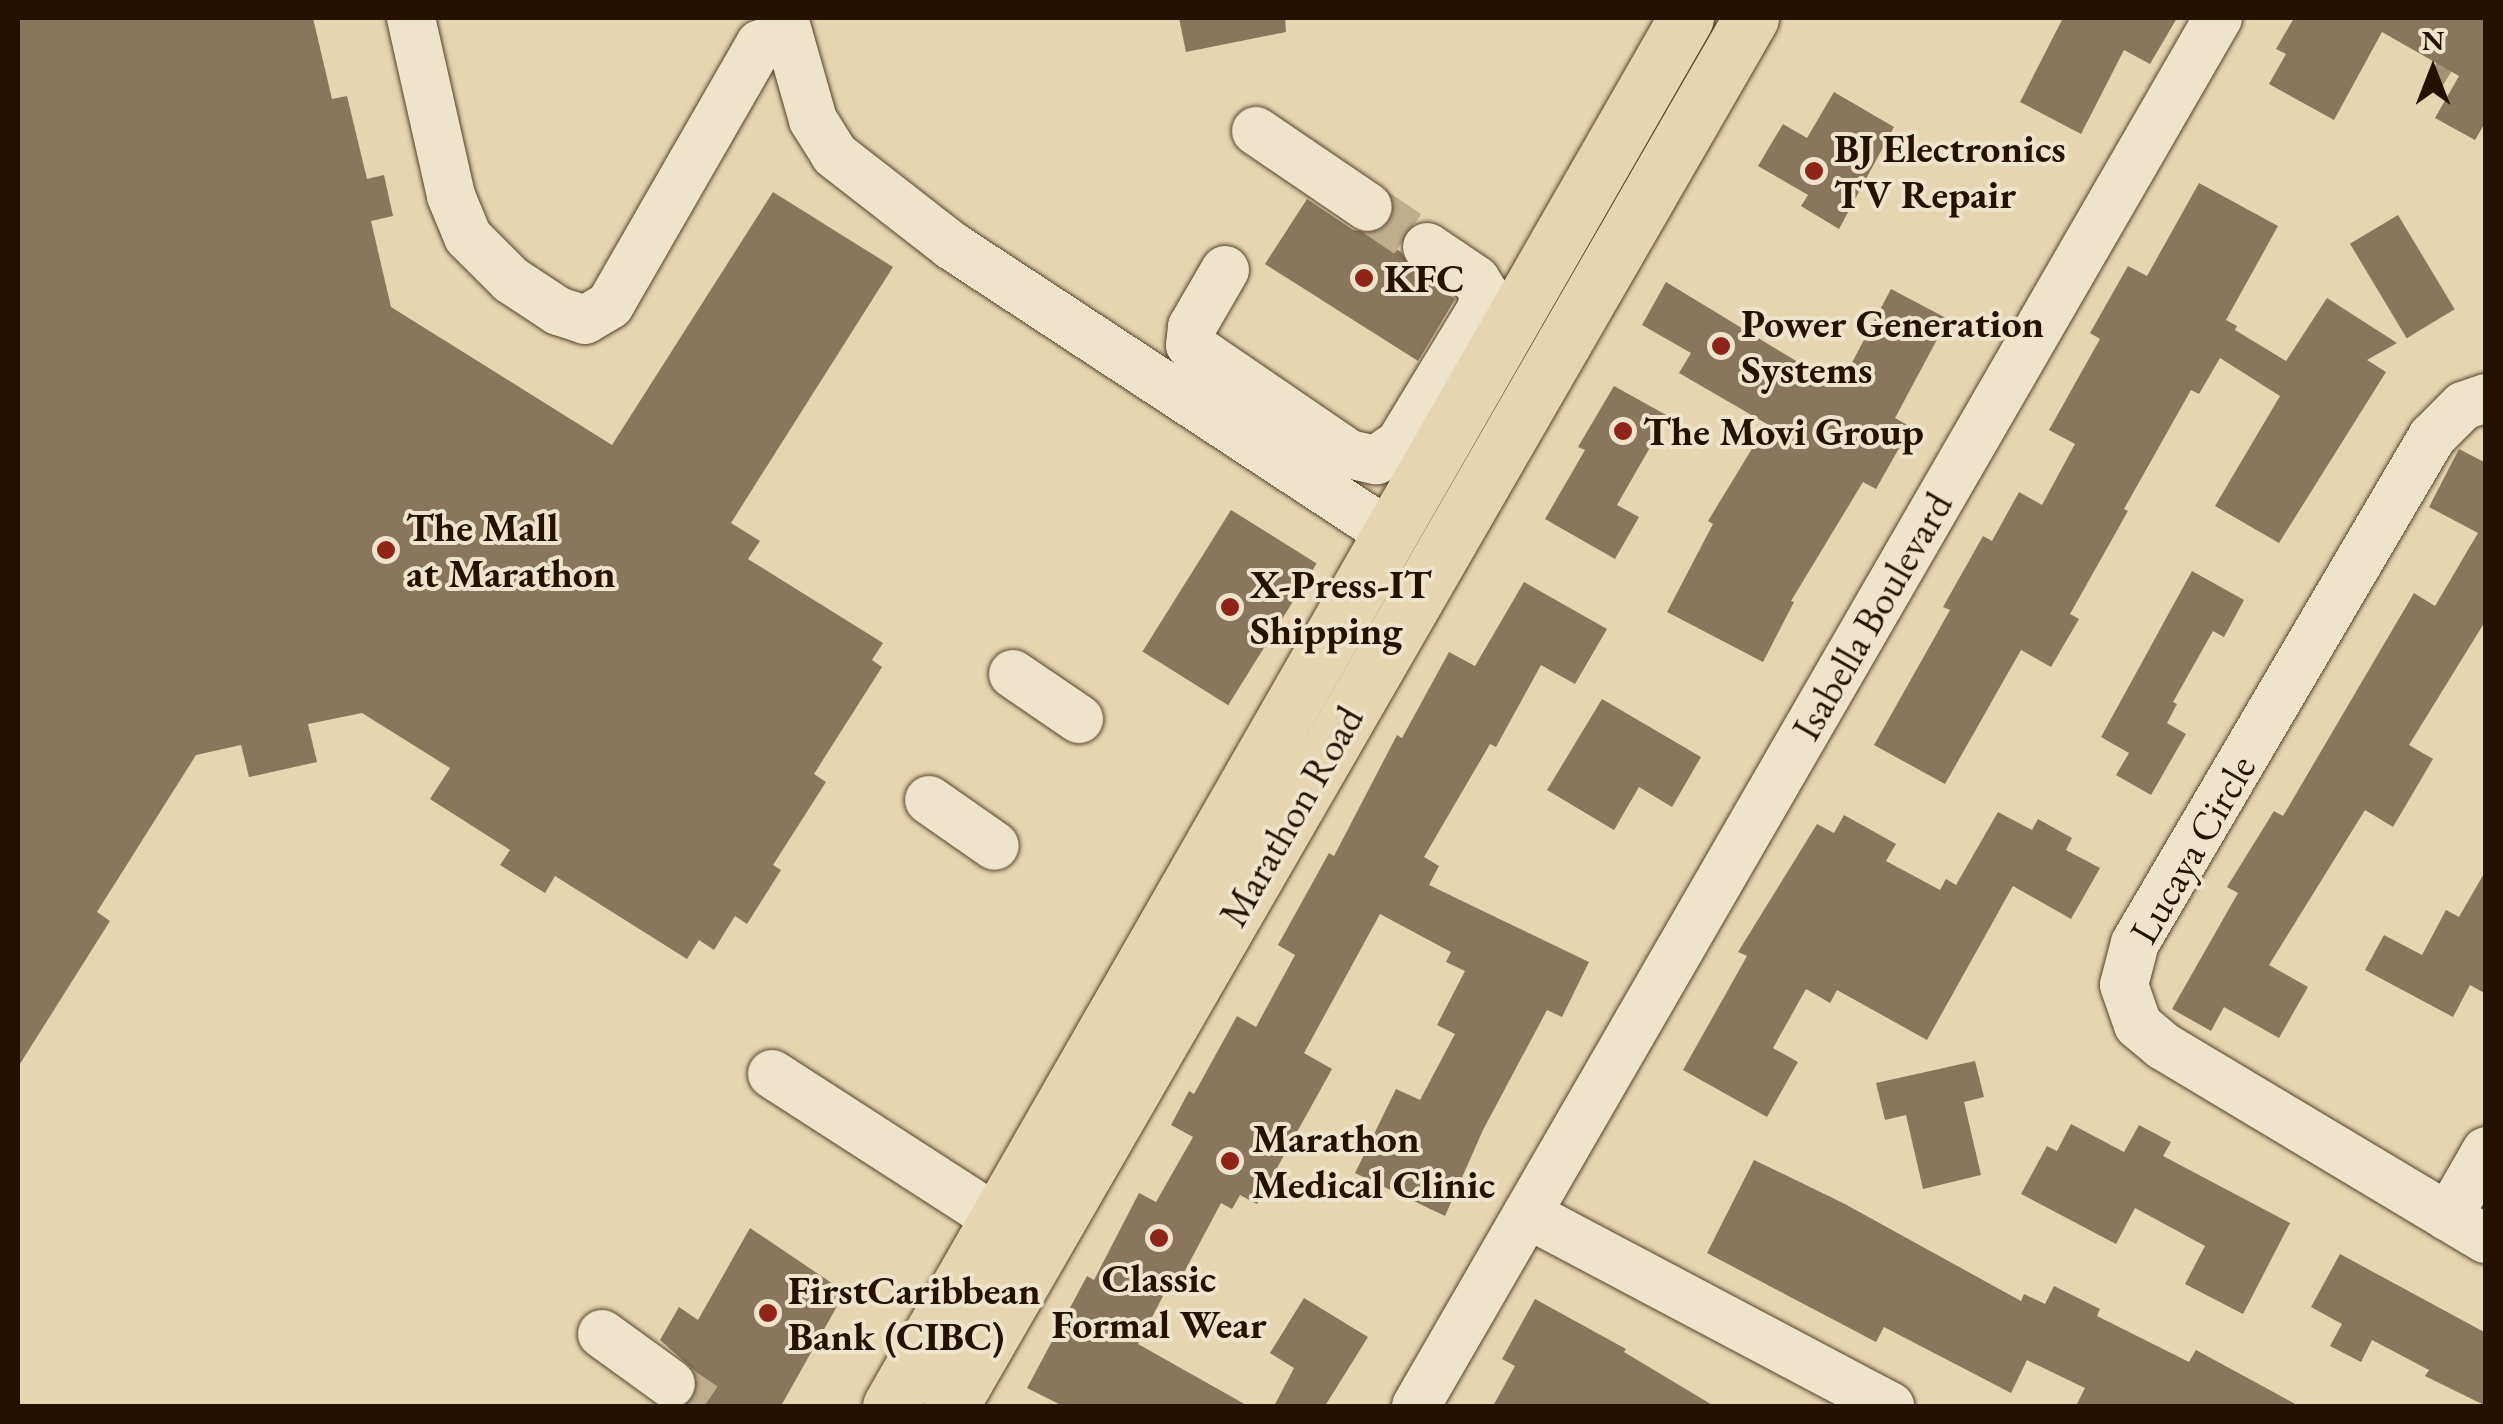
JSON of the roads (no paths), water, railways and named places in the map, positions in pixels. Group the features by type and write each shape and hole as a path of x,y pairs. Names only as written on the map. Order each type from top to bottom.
{"main road":[{"name":"Marathon Road","path":"890,1406 1000,1221 1686,18"},
{"name":"Marathon Road","path":"951,1406 1751,18"}],"street":[{"path":"411,18 456,217 486,259 558,311 584,320 610,305 760,44 786,27 812,120 835,155 952,246 1118,352 1180,399 1392,534"},
{"name":"Isabella Boulevard","path":"1416,1406 2218,18"},
{"path":"1256,131 1368,207"},
{"path":"1225,270 1192,326 1190,344 1348,454 1376,460 1400,443 1481,310 1484,293 1476,280 1428,248"},
{"name":"Lucaya Circle","path":"2467,1228 2162,1046 2138,1024 2124,985 2135,943 2432,437 2463,406 2486,398"},
{"path":"1014,674 1078,720"},
{"path":"929,800 995,846"},
{"path":"772,1074 1000,1221"},
{"path":"2467,1228 2486,1152"},
{"path":"1527,1214 1890,1406"},
{"path":"602,1334 671,1384"}],"tunnel":[{"path":"1368,207 1427,247"},
{"path":"671,1384 704,1406"}],"place":[{"name":"BJ Electronics TV Repair","path":"1814,171"},
{"name":"KFC","path":"1364,278"},
{"name":"Power Generation Systems","path":"1721,346"},
{"name":"The Movi Group","path":"1623,431"},
{"name":"The Mall at Marathon","path":"386,550"},
{"name":"X-Press-IT Shipping","path":"1230,607"},
{"name":"Marathon Medical Clinic","path":"1230,1161"},
{"name":"Classic Formal Wear","path":"1159,1238"},
{"name":"FirstCaribbean Bank (CIBC)","path":"768,1313"}]}
